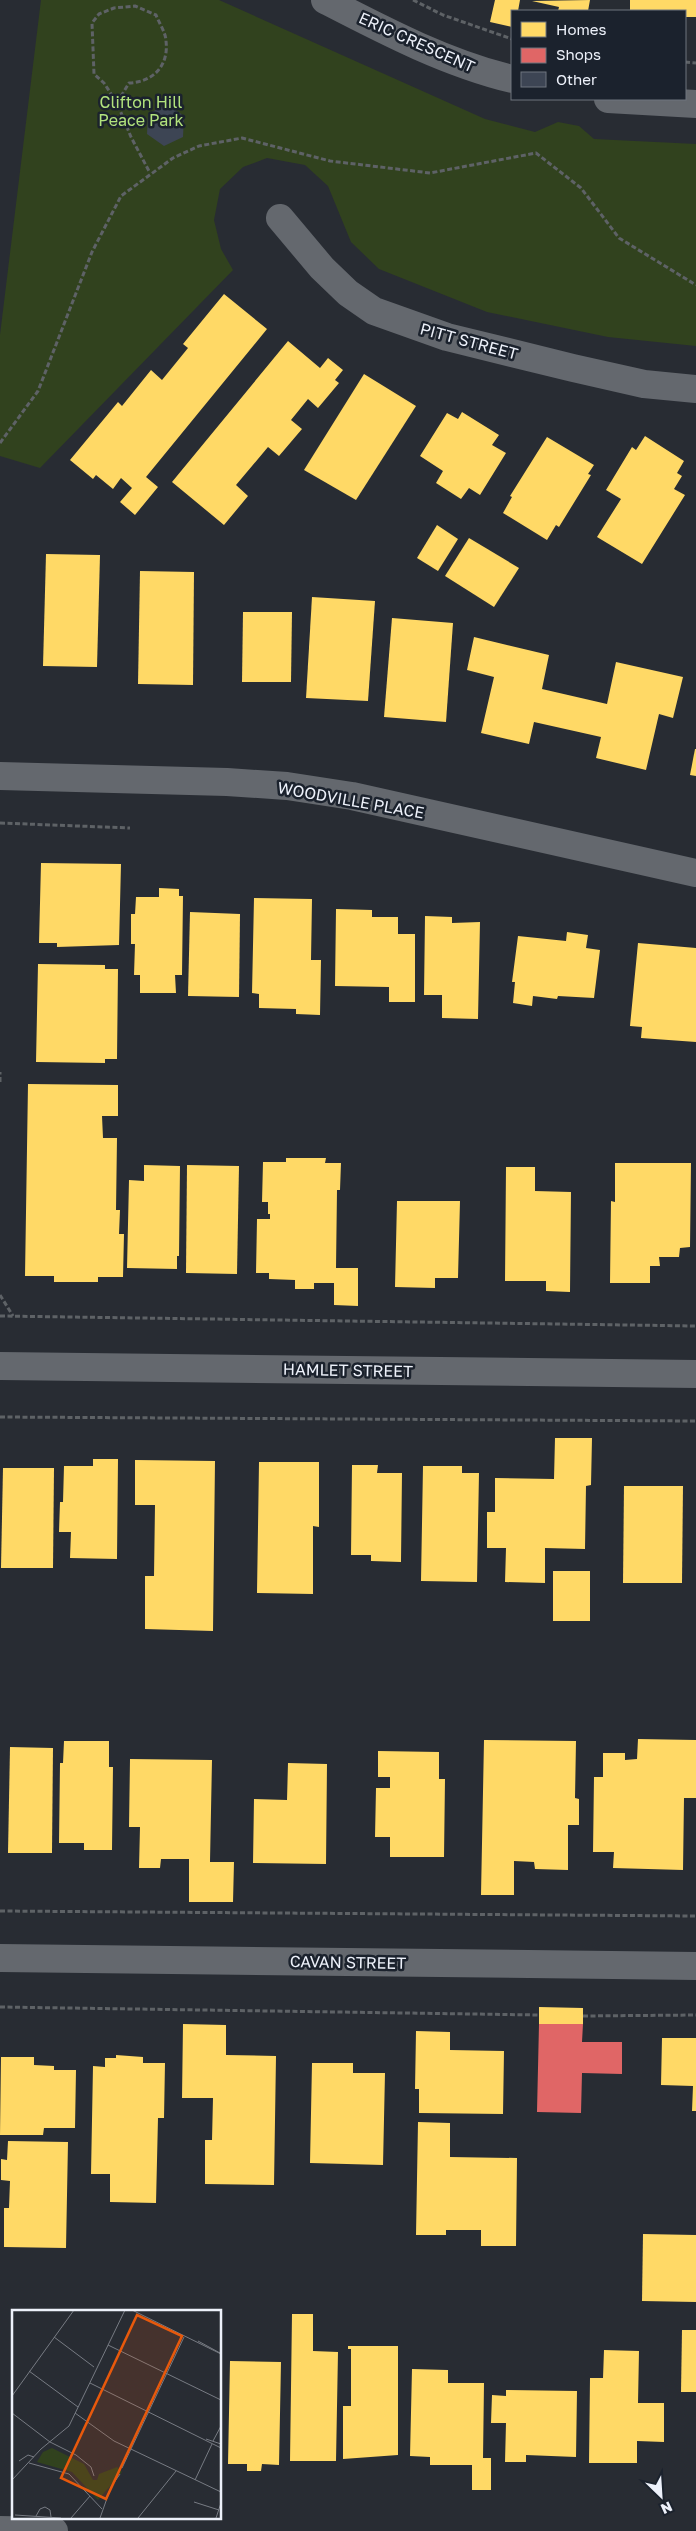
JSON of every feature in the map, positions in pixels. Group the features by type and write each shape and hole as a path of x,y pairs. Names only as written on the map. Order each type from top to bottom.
{"street":[{"name":"ERIC CRESCENT","path":"325,0 392,34 457,63 511,79"},
{"path":"626,100 696,104"},
{"name":"PITT STREET","path":"280,218 322,268 348,293 374,311 447,337 564,366 644,384 696,389"},
{"name":"WOODVILLE PLACE","path":"0,776 227,782 287,786 352,796 696,873"},
{"name":"HAMLET STREET","path":"0,1366 696,1374"},
{"name":"CAVAN STREET","path":"0,1958 696,1966"},
{"path":"0,2530 54,2531"}],"path":[{"path":"412,0 442,15 511,39"},
{"path":"117,103 129,83 142,82 154,76 165,62 166,40 156,15 135,6 114,8 99,14 92,23 94,74 104,83 117,103 131,137 150,173"},
{"path":"0,823 130,828"},
{"path":"0,1072 0,1082"},
{"path":"0,1295 13,1316"},
{"path":"0,1316 696,1326"},
{"path":"0,1417 696,1421"},
{"path":"0,1911 696,1916"},
{"path":"0,2007 539,2015"},
{"path":"583,2016 696,2015"}],"green space":[{"name":"Clifton Hill Peace Park","path":"41,0 219,0 485,119 535,132 558,122 579,126 594,139 696,144 696,346 608,337 487,312 379,269 351,242 328,186 305,165 267,158 243,167 220,189 214,220 221,249 233,270 40,468 0,456 0,335"}],"building: Homes":[{"path":"495,0 520,0 518,10 511,10 511,27 490,22"},
{"path":"590,0 588,10 558,10 559,7 532,1"},
{"path":"630,0 696,0 696,17 686,17 686,10 630,10"},
{"path":"224,294 267,329 146,477 158,487 135,515 120,502 132,488 121,478 113,489 96,475 93,479 70,460 118,402 122,406 151,370 162,380 188,348 183,344"},
{"path":"288,341 320,368 328,358 343,370 335,380 339,383 318,408 308,399 291,420 302,429 279,456 268,447 236,485 248,496 224,525 172,482"},
{"path":"364,374 416,406 356,500 304,470"},
{"path":"462,412 499,435 492,445 506,453 480,495 469,488 461,499 436,483 443,471 420,456 447,413 458,419"},
{"path":"645,436 684,461 677,473 682,476 674,489 685,495 642,564 597,537 621,499 606,490 632,447 636,450"},
{"path":"547,437 594,465 588,474 591,475 559,527 556,525 547,540 503,513 512,497 510,496"},
{"path":"437,525 458,539 438,571 417,558"},
{"path":"469,538 519,568 494,607 445,576"},
{"path":"46,554 100,555 97,667 43,666"},
{"path":"140,571 194,572 193,685 138,684"},
{"path":"312,597 375,601 368,701 306,698"},
{"path":"243,612 292,612 291,682 242,682"},
{"path":"392,618 453,623 446,722 384,717"},
{"path":"474,637 549,655 542,689 607,704 616,662 683,677 673,718 659,714 646,770 596,758 601,737 534,722 529,744 481,733 494,677 467,670"},
{"path":"696,749 696,776 690,775"},
{"path":"41,863 121,864 119,945 57,947 57,943 39,943"},
{"path":"159,888 179,889 179,896 183,896 182,975 175,975 176,993 140,993 140,975 134,975 135,944 131,944 131,914 135,914 136,897 159,897"},
{"path":"254,898 312,899 311,960 321,960 320,1015 296,1014 296,1009 259,1008 259,994 252,993"},
{"path":"336,909 372,910 372,917 398,917 398,934 415,934 415,1002 389,1002 389,987 335,986"},
{"path":"190,912 240,914 239,997 188,996"},
{"path":"425,916 452,917 452,923 480,922 478,1019 442,1018 442,995 424,995"},
{"path":"567,932 588,935 586,948 600,950 594,998 558,996 557,999 533,996 532,1006 513,1003 515,982 512,982 518,936 566,941"},
{"path":"638,943 696,948 696,1042 641,1038 642,1027 630,1026"},
{"path":"38,964 105,965 105,969 118,969 117,1059 105,1059 105,1063 36,1062"},
{"path":"28,1084 118,1085 118,1116 102,1116 103,1138 117,1138 116,1210 120,1210 119,1234 124,1234 123,1277 98,1277 98,1282 54,1282 54,1276 25,1276"},
{"path":"286,1158 326,1158 325,1163 341,1163 340,1190 337,1190 336,1268 358,1268 358,1306 334,1305 334,1283 314,1283 314,1289 295,1289 295,1280 269,1279 269,1273 256,1273 257,1219 270,1219 268,1202 262,1202 263,1162 286,1162"},
{"path":"615,1163 691,1163 690,1247 680,1248 679,1257 659,1257 660,1266 650,1266 650,1283 610,1283 611,1201 615,1202"},
{"path":"144,1165 180,1166 179,1256 177,1256 177,1269 127,1268 129,1180 144,1181"},
{"path":"187,1165 239,1166 237,1274 186,1273"},
{"path":"506,1167 535,1167 535,1191 571,1192 570,1292 546,1291 546,1281 505,1281"},
{"path":"397,1201 460,1201 458,1278 435,1278 435,1288 395,1287"},
{"path":"555,1438 592,1438 591,1485 586,1486 585,1549 545,1548 545,1583 505,1582 506,1548 487,1548 487,1512 495,1512 495,1478 554,1479"},
{"path":"93,1459 118,1459 117,1559 70,1558 71,1532 59,1532 60,1502 63,1502 64,1466 93,1466"},
{"path":"135,1460 215,1461 213,1631 145,1629 145,1576 154,1576 155,1505 135,1505"},
{"path":"259,1462 319,1462 319,1527 313,1526 313,1594 257,1593"},
{"path":"352,1465 378,1465 377,1473 402,1473 401,1562 371,1561 371,1555 351,1555"},
{"path":"423,1466 462,1466 462,1473 479,1473 477,1582 421,1581"},
{"path":"3,1468 54,1468 53,1568 1,1568"},
{"path":"624,1486 683,1486 682,1583 623,1583"},
{"path":"553,1571 590,1571 590,1621 553,1621"},
{"path":"638,1739 696,1740 696,1798 684,1798 683,1870 613,1868 614,1852 593,1852 594,1777 603,1777 603,1753 625,1753 625,1760 637,1759"},
{"path":"484,1740 576,1741 575,1798 579,1799 579,1825 568,1825 568,1870 535,1869 534,1862 514,1861 514,1895 481,1895"},
{"path":"64,1741 109,1741 109,1767 113,1767 112,1850 84,1850 84,1843 59,1843 60,1763 63,1763"},
{"path":"10,1747 53,1748 52,1853 8,1853"},
{"path":"378,1751 439,1752 439,1779 445,1779 444,1857 390,1857 390,1837 375,1837 376,1788 390,1788 390,1777 378,1777"},
{"path":"130,1759 212,1760 210,1862 234,1862 233,1902 189,1902 189,1859 161,1859 160,1868 139,1868 140,1827 129,1827"},
{"path":"288,1763 327,1764 326,1864 253,1863 254,1799 287,1800"},
{"path":"539,2007 583,2008 583,2024 539,2024"},
{"path":"183,2024 226,2025 226,2055 276,2056 274,2185 205,2184 205,2140 212,2140 213,2098 182,2098"},
{"path":"416,2031 450,2032 450,2050 504,2051 503,2114 419,2113 419,2089 415,2089"},
{"path":"662,2038 696,2038 696,2111 692,2111 693,2086 661,2085"},
{"path":"116,2055 143,2057 143,2063 165,2063 164,2118 158,2118 156,2203 110,2202 110,2174 91,2174 93,2066 105,2067 105,2058 116,2058"},
{"path":"1,2057 34,2057 34,2065 54,2066 54,2070 76,2070 75,2128 44,2128 43,2135 0,2135"},
{"path":"312,2063 353,2063 353,2073 385,2073 383,2165 310,2163"},
{"path":"418,2122 450,2123 450,2157 517,2158 516,2246 481,2246 481,2230 446,2230 446,2235 416,2235"},
{"path":"8,2141 68,2142 66,2248 4,2247 4,2208 9,2208 10,2181 1,2180 1,2159 7,2160"},
{"path":"643,2234 696,2235 696,2302 642,2301"},
{"path":"292,2314 313,2314 313,2351 338,2352 336,2461 290,2461"},
{"path":"682,2330 696,2330 696,2392 681,2392"},
{"path":"348,2346 398,2346 398,2455 343,2459 343,2406 351,2406 351,2349 348,2349"},
{"path":"604,2350 639,2351 638,2403 664,2403 664,2442 637,2441 637,2463 589,2463 590,2378 603,2378"},
{"path":"230,2361 281,2362 279,2465 262,2464 261,2471 247,2471 247,2464 228,2464"},
{"path":"412,2369 448,2370 448,2383 484,2383 483,2458 491,2458 491,2490 472,2490 472,2465 430,2465 430,2457 410,2456"},
{"path":"506,2390 577,2391 576,2457 526,2455 526,2462 505,2462 506,2423 491,2423 492,2395 506,2396"}],"building: Shops":[{"path":"539,2024 583,2024 582,2042 622,2042 622,2074 582,2073 581,2113 537,2112"}],"building: Other":[{"path":"167,104 184,116 183,137 164,146 147,134 148,114"}]}
